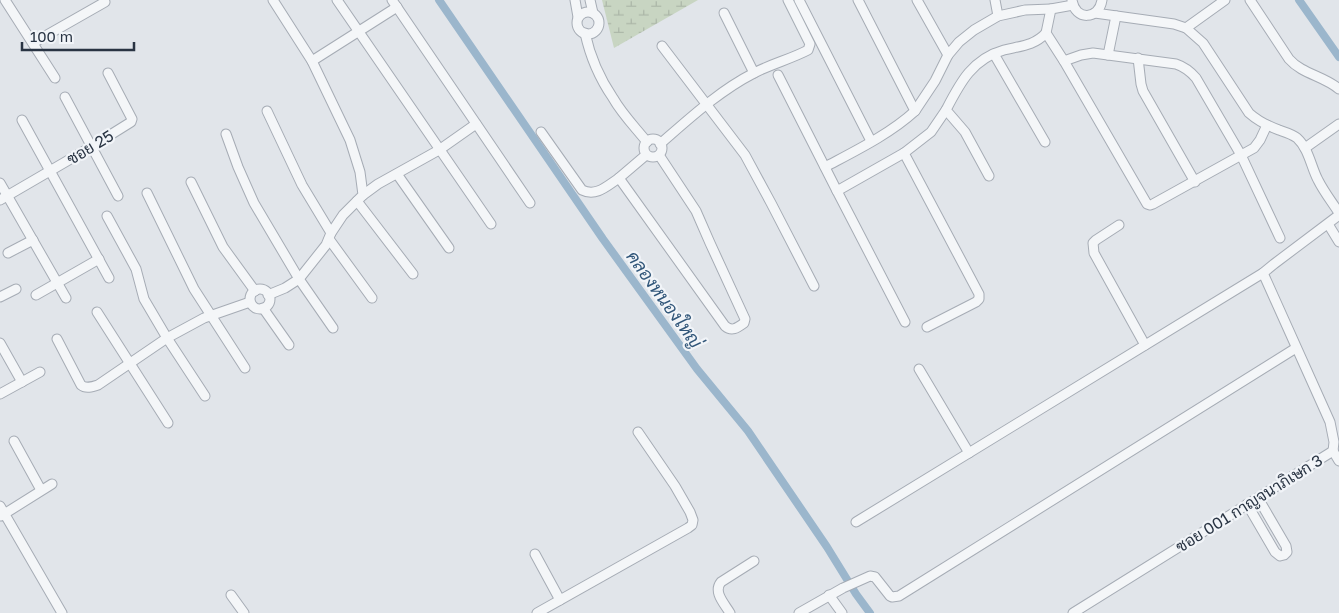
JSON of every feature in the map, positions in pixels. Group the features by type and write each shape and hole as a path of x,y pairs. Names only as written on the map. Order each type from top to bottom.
{"street":[{"path":"5,0 55,78"},
{"path":"273,0 312,62 350,140 360,172 360,198 413,274"},
{"path":"337,0 491,224"},
{"path":"575,0 578,27 581,31 590,34 598,28 599,23 598,18 593,13 590,0"},
{"path":"660,144 706,104 727,89 754,73 809,48 810,44 788,0"},
{"path":"799,0 871,142"},
{"path":"858,0 915,111"},
{"path":"918,0 948,55"},
{"path":"995,0 998,16"},
{"path":"1095,13 1101,6 1102,0"},
{"path":"1186,28 1225,0"},
{"path":"1250,0 1294,65 1332,83 1339,89"},
{"path":"33,43 105,2"},
{"path":"312,62 395,3 530,203"},
{"path":"825,167 871,142 902,122 915,111 935,81 948,55 958,42 974,30 998,16 1024,10 1051,9 1072,3 1077,12 1086,16 1095,13 1174,24 1186,28 1203,43 1249,114 1255,119 1297,138 1305,148 1317,178 1339,214 1263,273 856,522"},
{"path":"837,191 904,153 931,132 966,75 994,54 1034,43 1046,34 1051,9"},
{"path":"578,18 586,12 593,13"},
{"path":"724,13 754,73"},
{"path":"1108,54 1116,16"},
{"path":"585,33 595,63 606,87 647,142"},
{"path":"1046,34 1064,61 1147,204 1153,204 1254,148 1258,144 1267,125"},
{"path":"662,46 745,155 772,203 814,286"},
{"path":"994,54 1044,142"},
{"path":"1064,61 1086,54 1108,54 1176,64 1190,71 1196,78 1240,156 1280,238"},
{"path":"1138,58 1143,91 1195,182"},
{"name":"ซอย 25","path":"4,198 130,124 132,120 108,73"},
{"path":"778,75 905,322"},
{"path":"65,97 118,196"},
{"path":"946,110 965,132 989,176"},
{"path":"267,111 302,185 330,236 372,298"},
{"path":"22,120 109,278"},
{"path":"268,295 285,288 299,279 343,215 360,198 378,184 439,150 476,124"},
{"path":"1305,148 1339,124"},
{"path":"541,132 582,190 587,193 599,191 619,178 646,155"},
{"path":"226,134 254,203 299,279 333,328"},
{"path":"652,139 658,141 662,150 659,155 654,158 646,155 644,147 647,142 652,139"},
{"path":"904,153 979,294 979,299 976,302 927,327"},
{"path":"619,178 725,326 734,329 744,324 744,319 696,211 659,155"},
{"path":"397,174 449,248"},
{"path":"190,182 223,247 255,291"},
{"path":"0,183 4,198 33,240 66,298"},
{"path":"147,193 194,289 245,368"},
{"path":"107,216 136,269 144,299 205,396"},
{"path":"1328,224 1339,242"},
{"path":"1119,225 1093,243 1094,253 1145,345"},
{"path":"8,253 33,240"},
{"path":"36,295 99,259"},
{"name":"ซอย 001 กาญจนาภิเษก 3","path":"1073,613 1333,451 1334,442 1330,422 1263,273"},
{"path":"0,297 16,289"},
{"path":"258,289 264,290 268,295 268,304 263,308 254,307 250,302 250,296 255,291 258,289"},
{"path":"57,339 78,381 83,387 91,388 168,338 211,315 250,302"},
{"path":"263,308 289,345"},
{"path":"98,312 168,423"},
{"path":"0,343 22,382"},
{"path":"799,613 842,588 866,577 873,576 892,598 899,596 1296,348"},
{"path":"919,369 969,453"},
{"path":"0,394 40,372"},
{"path":"537,613 692,524 693,520 690,512 675,486 638,432"},
{"path":"14,441 41,490"},
{"path":"1333,451 1339,461"},
{"path":"52,484 2,512 62,613"},
{"path":"1247,504 1275,552 1280,556 1284,555 1287,552 1286,546 1258,498"},
{"path":"535,554 560,600"},
{"path":"730,613 718,592 719,584 754,561"},
{"path":"231,595 244,613"},
{"path":"829,595 842,613"}],"green space":[{"path":"602,0 698,0 614,48"}],"waterway":[{"name":"คลองหนองใหญ่","path":"439,0 603,239 697,369 748,431 870,613"},
{"path":"1299,0 1339,57"}]}
